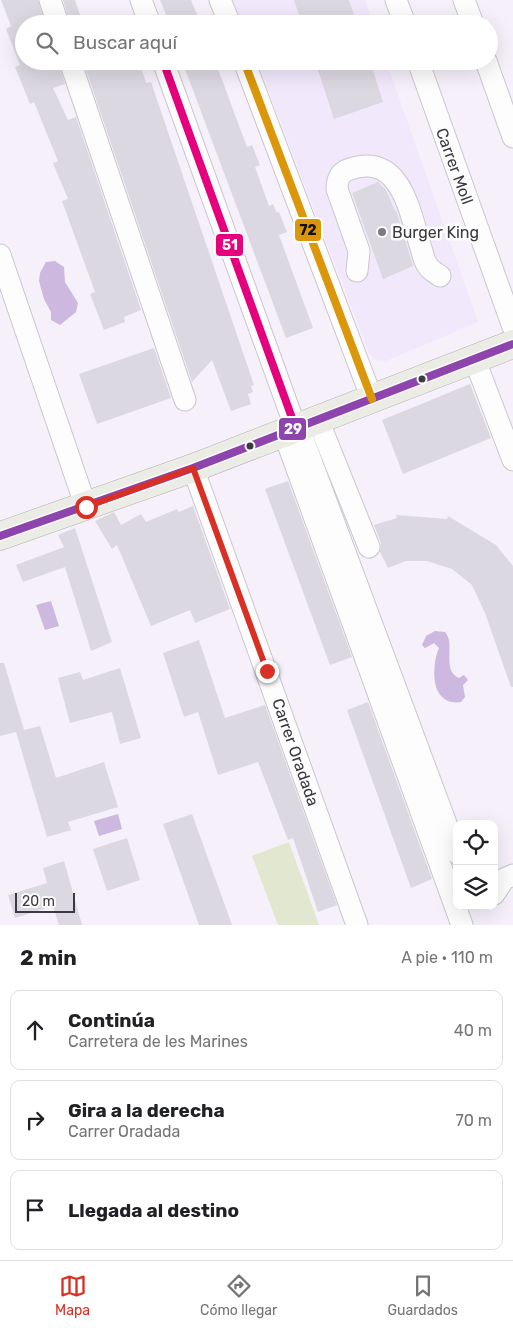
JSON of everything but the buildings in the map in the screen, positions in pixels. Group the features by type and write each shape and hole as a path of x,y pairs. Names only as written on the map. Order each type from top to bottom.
{"main road":[{"path":"0,536 193,468 513,344"}],"street":[{"path":"50,0 55,15"},
{"path":"141,0 147,15"},
{"path":"220,0 226,15"},
{"path":"396,0 402,15"},
{"path":"464,0 470,15"},
{"path":"73,70 185,400"},
{"path":"166,70 453,842"},
{"path":"247,70 372,399"},
{"name":"Carrer Moll","path":"421,70 513,327"},
{"path":"489,70 513,137"},
{"path":"357,271 359,251 337,189 337,180 341,174 350,169 366,166 381,169 392,175 401,188 427,266 440,276"},
{"path":"0,255 86,507"},
{"path":"474,358 513,460"},
{"path":"299,427 369,547"},
{"path":"299,427 462,925"},
{"name":"Carrer Oradada","path":"193,468 357,925"},
{"path":"498,888 504,879 513,875"}],"shaded area":[{"path":"233,0 365,0 370,15 239,15"},
{"path":"260,70 389,70 478,322 386,361 376,360 369,353"},
{"path":"55,261 64,267 65,282 78,303 76,312 60,325 51,320 51,312 44,299 39,281 40,273 46,262"},
{"path":"51,601 59,626 45,630 36,605"},
{"path":"435,631 445,632 448,637 450,663 454,674 459,678 464,675 468,680 463,685 465,697 461,702 451,702 443,698 435,684 436,656 439,648 434,643 425,648 422,645 426,636"},
{"path":"118,814 122,829 99,836 94,821"}],"green space":[{"path":"289,842 319,925 278,925 252,856"}],"transit line":[{"name":"51","path":"166,70 296,429"},
{"name":"72","path":"247,70 372,399"},
{"name":"29","path":"0,536 193,468 513,344"}],"place":[{"name":"Burger King","path":"382,232"}],"route":[{"path":"86,507 193,468 267,671"}]}
